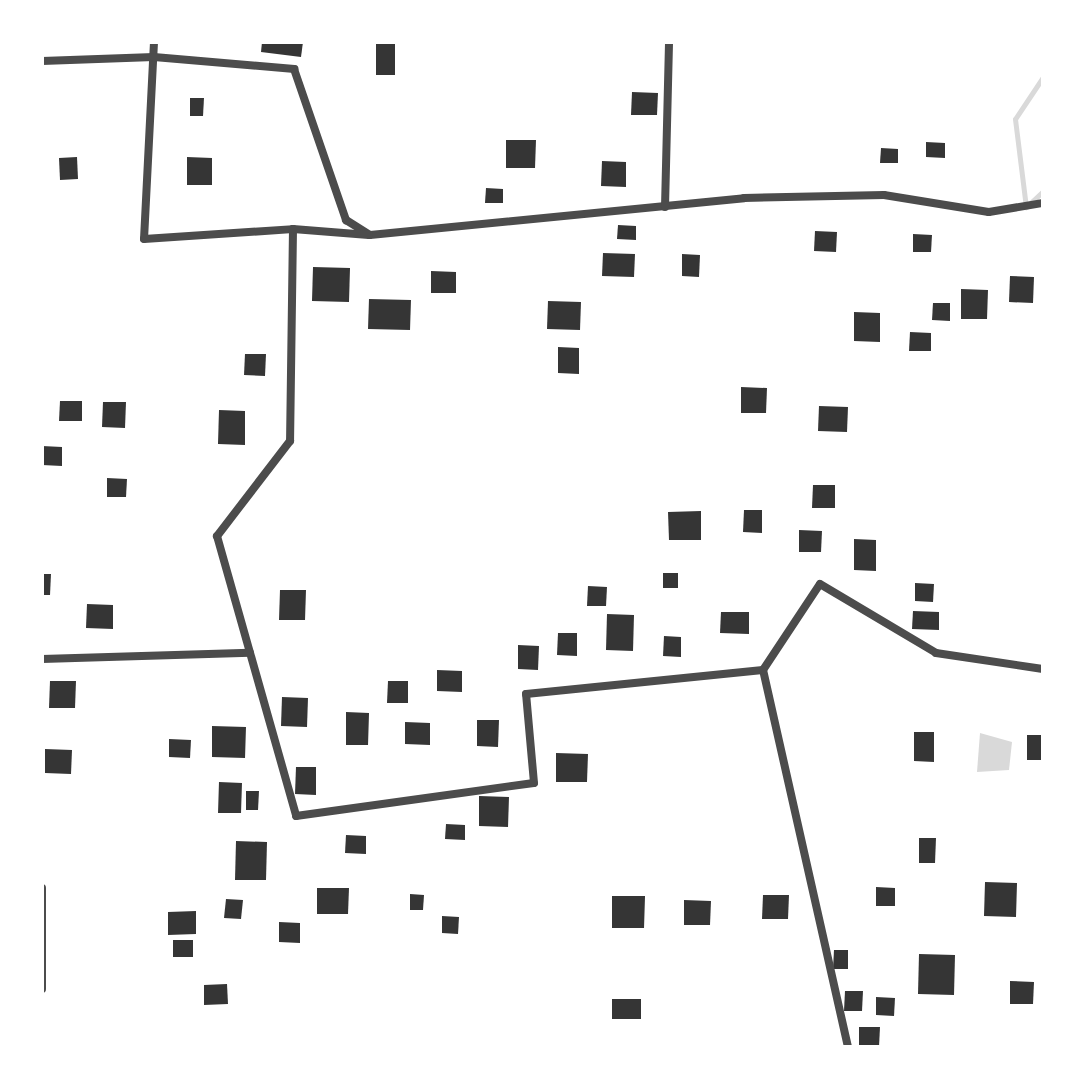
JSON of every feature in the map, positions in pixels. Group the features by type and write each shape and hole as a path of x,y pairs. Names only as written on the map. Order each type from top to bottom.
{"street":[{"path":"154,42 144,239 293,229 370,235 665,207 884,195 989,212 1043,203"},
{"path":"665,207 669,42"},
{"path":"42,61 154,57 294,69 346,220 370,235"},
{"path":"293,229 290,441 217,536 296,816 534,783 526,694 763,670"},
{"path":"848,1047 763,670 820,584 936,653 1043,669"},
{"path":"42,659 250,653"},
{"path":"42,888 42,989"}],"shaded area":[{"path":"980,733 1012,742 1009,770 977,772"}],"building":[{"path":"262,42 303,42 301,57 261,52"},
{"path":"376,42 395,42 395,75 376,75"},
{"path":"632,92 658,93 657,115 631,115"},
{"path":"190,98 204,98 203,116 190,116"},
{"path":"506,140 536,140 535,168 506,168"},
{"path":"926,142 945,143 945,158 926,157"},
{"path":"881,148 898,149 898,163 880,163"},
{"path":"77,157 78,179 60,180 59,158"},
{"path":"187,157 212,158 212,185 187,185"},
{"path":"602,161 626,162 626,187 601,186"},
{"path":"486,188 503,189 503,203 485,203"},
{"path":"618,225 636,226 636,240 617,239"},
{"path":"815,231 837,232 836,252 814,251"},
{"path":"913,234 932,235 931,252 913,252"},
{"path":"603,253 635,254 634,277 602,276"},
{"path":"682,254 700,255 699,277 682,276"},
{"path":"313,267 350,268 349,302 312,301"},
{"path":"431,271 456,272 456,293 431,293"},
{"path":"1010,276 1034,277 1033,303 1009,302"},
{"path":"961,289 988,290 987,319 961,319"},
{"path":"369,299 411,300 410,330 368,329"},
{"path":"548,301 581,302 580,330 547,329"},
{"path":"933,303 950,303 950,321 932,320"},
{"path":"854,312 880,313 880,342 854,341"},
{"path":"910,332 931,333 931,351 909,351"},
{"path":"558,347 579,348 579,374 558,373"},
{"path":"245,354 266,354 265,376 244,375"},
{"path":"741,387 767,388 766,413 741,413"},
{"path":"60,401 82,401 82,421 59,421"},
{"path":"103,402 126,402 125,428 102,427"},
{"path":"819,406 848,407 847,432 818,431"},
{"path":"219,410 245,411 245,445 218,444"},
{"path":"42,446 62,447 62,466 42,465"},
{"path":"107,478 127,479 126,497 107,497"},
{"path":"813,485 835,485 835,508 812,508"},
{"path":"744,510 762,510 762,533 743,532"},
{"path":"701,511 701,540 669,540 668,512"},
{"path":"799,530 822,531 821,552 799,552"},
{"path":"854,539 876,540 876,571 854,570"},
{"path":"663,573 678,573 678,588 663,588"},
{"path":"42,574 51,574 50,595 42,595"},
{"path":"915,583 934,584 933,602 915,601"},
{"path":"588,586 607,587 606,606 587,606"},
{"path":"280,590 306,590 305,620 279,620"},
{"path":"87,604 113,605 113,629 86,628"},
{"path":"913,611 939,612 939,630 912,629"},
{"path":"721,612 749,612 749,634 720,633"},
{"path":"607,614 634,615 633,651 606,650"},
{"path":"558,633 577,633 577,656 557,655"},
{"path":"664,636 681,637 681,657 663,656"},
{"path":"518,645 539,646 538,670 518,669"},
{"path":"437,670 462,671 462,692 437,691"},
{"path":"50,681 76,681 75,708 49,708"},
{"path":"388,681 408,681 408,703 387,703"},
{"path":"282,697 308,698 307,727 281,726"},
{"path":"346,712 369,713 368,745 346,745"},
{"path":"477,720 499,720 498,747 477,746"},
{"path":"405,722 430,723 430,745 405,744"},
{"path":"212,726 246,727 245,758 212,757"},
{"path":"914,732 934,732 934,762 914,761"},
{"path":"1027,735 1043,735 1043,760 1027,760"},
{"path":"169,739 191,740 190,758 169,757"},
{"path":"45,749 72,750 71,774 45,773"},
{"path":"556,753 588,754 587,782 556,782"},
{"path":"296,767 316,767 316,795 295,794"},
{"path":"219,782 242,783 241,813 218,813"},
{"path":"246,791 259,791 258,810 246,810"},
{"path":"479,796 509,797 508,827 479,826"},
{"path":"446,824 465,825 465,840 445,839"},
{"path":"346,835 366,836 366,854 345,853"},
{"path":"919,838 936,838 935,863 919,863"},
{"path":"236,841 267,842 266,880 235,880"},
{"path":"985,882 1017,883 1016,917 984,916"},
{"path":"876,887 895,888 895,906 876,906"},
{"path":"317,888 349,888 348,914 317,914"},
{"path":"410,894 424,895 423,910 410,910"},
{"path":"763,895 789,895 788,919 762,919"},
{"path":"612,896 645,896 644,928 612,928"},
{"path":"226,899 243,900 241,919 224,918"},
{"path":"684,900 711,901 710,925 684,925"},
{"path":"196,911 196,934 168,935 168,912"},
{"path":"442,916 459,917 458,934 442,933"},
{"path":"279,922 300,923 300,943 279,942"},
{"path":"173,940 193,940 193,957 173,957"},
{"path":"834,950 848,950 848,969 833,969"},
{"path":"919,954 955,955 954,995 918,994"},
{"path":"1010,981 1034,982 1033,1004 1010,1004"},
{"path":"227,984 228,1004 204,1005 204,985"},
{"path":"845,991 863,991 862,1011 844,1011"},
{"path":"876,997 895,998 894,1016 876,1015"},
{"path":"612,999 641,999 641,1019 612,1019"},
{"path":"859,1027 880,1027 879,1047 859,1047"}],"waterway":[{"path":"1043,77 1015,119 1026,207 1043,191"}]}
